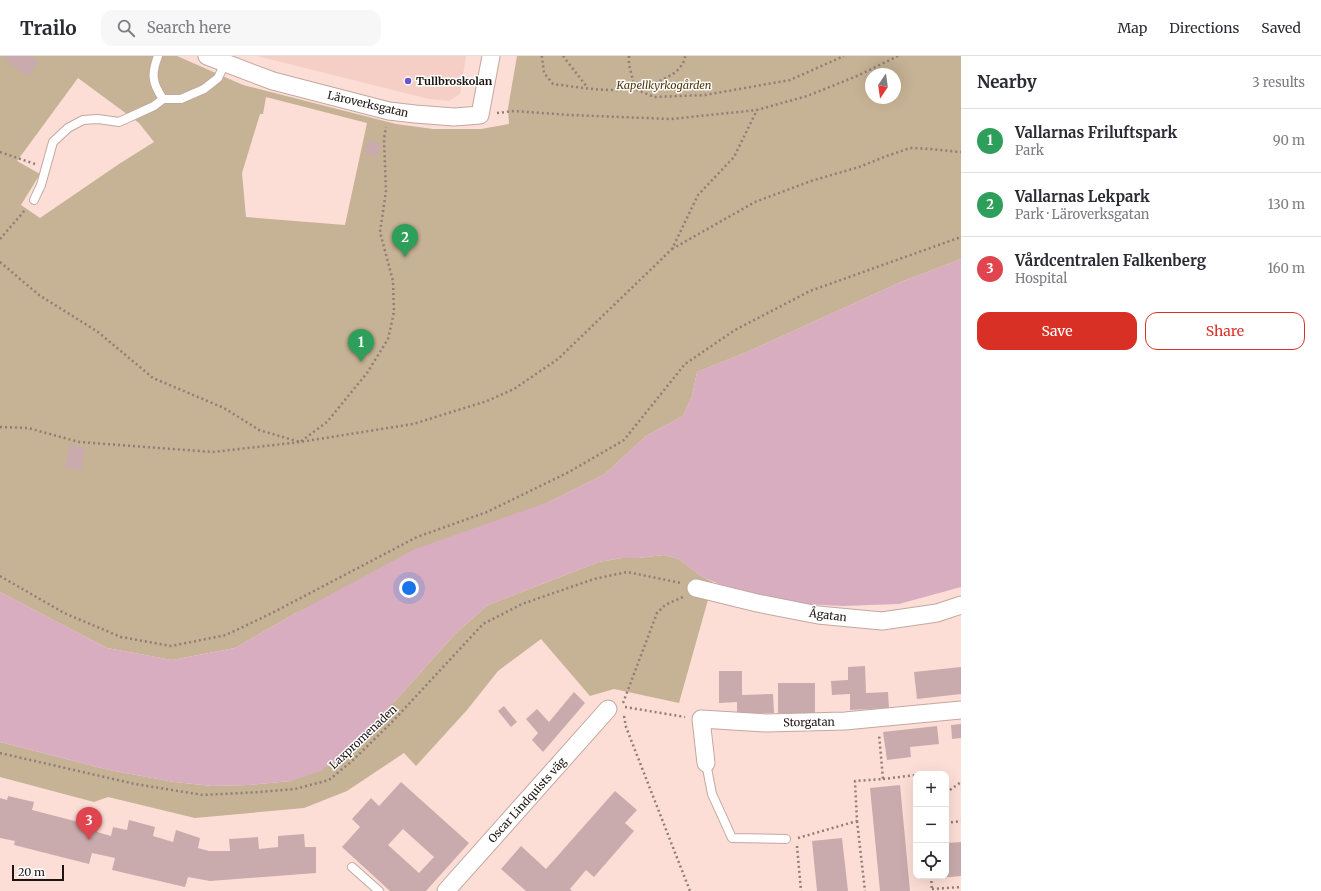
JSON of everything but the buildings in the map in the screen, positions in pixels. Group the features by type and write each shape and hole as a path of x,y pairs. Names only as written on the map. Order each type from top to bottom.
{"street":[{"name":"Läroverksgatan","path":"207,56 273,81 389,111 454,117 480,115"},
{"path":"480,115 491,56"},
{"name":"Ågatan","path":"696,588 757,603 818,615 882,621 937,613 961,605"},
{"name":"Oscar Lindquists väg","path":"446,891 615,708"},
{"name":"Storgatan","path":"701,719 766,723 845,721 961,710"},
{"path":"701,719 706,763"}],"lane":[{"path":"158,56 153,76 156,88 163,99"},
{"path":"34,200 41,185 53,142 68,128 83,120 98,119 118,122 154,106 163,99 181,100 204,89 218,78 225,63"},
{"path":"706,763 712,794 732,838 786,839"},
{"path":"352,867 380,891"}],"path":[{"path":"541,56 544,73 553,84 608,91 636,89 661,81 676,72 685,59 685,56"},
{"path":"563,56 587,88"},
{"path":"629,56 629,64 636,89"},
{"path":"636,89 654,97 706,95 790,80 844,56"},
{"path":"480,115 514,112 671,119 757,110 807,96 857,76 898,56"},
{"path":"672,249 698,195 734,157 757,110"},
{"path":"300,442 327,422 367,373 388,339 394,312 393,281 380,232 386,191 384,139 389,111"},
{"path":"0,427 28,428 79,442 213,452 300,442 413,424 487,401 514,389 558,360 672,249 755,202 811,181 859,167 910,148 961,152"},
{"path":"0,152 46,168"},
{"path":"0,239 34,200"},
{"path":"0,576 64,613 121,637 171,646 226,635 272,613 417,538 487,512 570,472 624,440 685,364 735,330 810,291 961,237"},
{"path":"0,262 39,295 98,332 153,378 224,408 259,430 300,442"},
{"name":"Laxpromenaden","path":"0,753 135,784 203,795 295,789 329,780 352,761 393,721 483,624 522,604 594,578 627,572 674,581 696,588"},
{"path":"615,708 657,613 665,605 692,594 696,588"},
{"path":"615,708 701,719"},
{"path":"615,708 626,727 690,891"},
{"path":"877,718 883,779"},
{"path":"865,891 857,821 855,781 913,775"},
{"path":"949,791 961,782"},
{"path":"801,891 796,838 857,821"},
{"path":"949,823 961,821"},
{"path":"931,879 932,890 961,887"}],"shaded area":[{"name":"Tullbroskolan","path":"257,56 466,56 460,94 449,101 429,99"},
{"path":"961,259 961,587 899,604 843,606 785,603 730,589 701,576 679,559 664,555 622,558 599,562 488,605 457,632 359,739 321,771 291,781 249,785 212,786 174,782 109,770 0,742 0,592 107,648 172,660 235,648 296,613 415,549 551,501 605,474 646,436 683,416 692,396 697,372 747,352 901,282"}],"green space":[{"name":"Kapellkyrkogården","path":"0,56 177,56 243,85 396,124 433,129 481,129 509,124 508,108 517,56 961,56 961,259 901,282 747,352 697,372 692,396 683,416 646,436 605,474 551,501 296,613 235,648 172,660 107,648 0,592","holes":["78,78 139,123 154,142 40,218 21,205 40,174 17,161","266,97 367,123 345,225 246,217 242,173 260,114 263,114"]},
{"path":"664,555 679,559 701,576 713,582 679,703 614,689 590,696 541,639 498,671 467,710 416,766 404,753 347,791 304,808 195,818 108,797 94,802 0,777 0,742 109,770 174,782 212,786 249,785 291,781 395,701 457,632 488,605 599,562 622,558"}],"place":[{"name":"Tullbroskolan","path":"408,81"},
{"name":"Vallarnas Lekpark","path":"405,257"},
{"name":"Vallarnas Friluftspark","path":"361,362"},
{"name":"Vårdcentralen Falkenberg","path":"89,840"}]}
